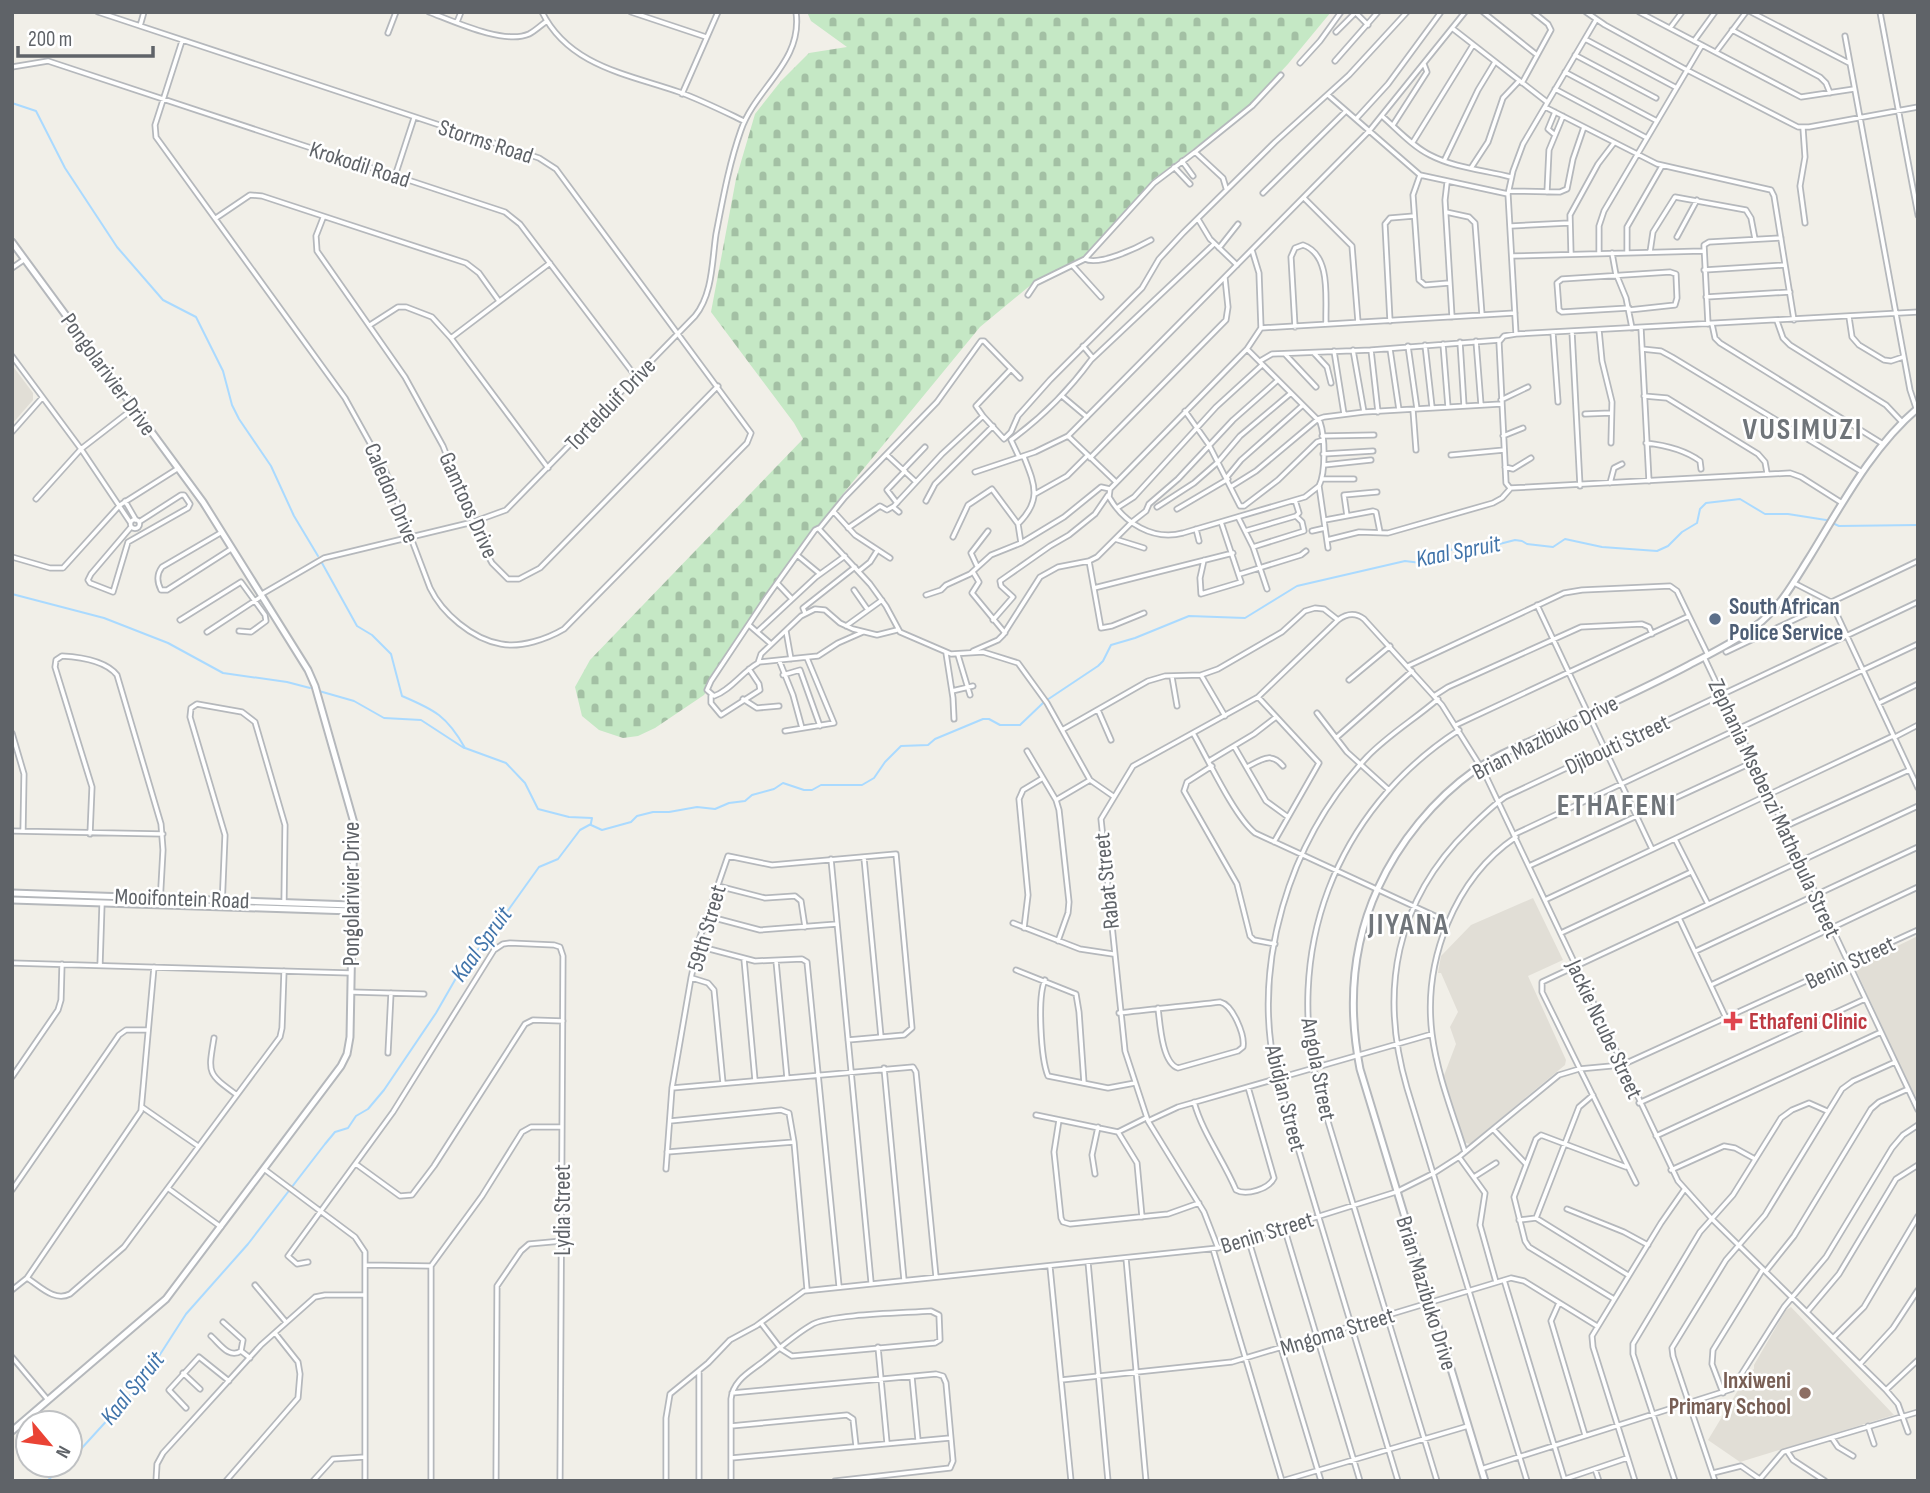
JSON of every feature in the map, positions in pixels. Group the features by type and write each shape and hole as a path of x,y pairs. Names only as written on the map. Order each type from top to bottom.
{"street":[{"name":"Storms Road","path":"98,12 539,158 552,165 718,386 747,426 751,437"},
{"path":"140,26 144,12"},
{"path":"388,33 396,12"},
{"path":"429,12 498,35 517,36 532,32 547,21"},
{"path":"457,22 460,12"},
{"path":"542,12 565,44 587,61 682,94 744,121"},
{"path":"631,12 706,37"},
{"path":"682,94 718,12"},
{"name":"Tortelduif Drive","path":"207,632 318,559 472,523 506,510 636,378 699,311 705,298 727,173 744,121 792,50 797,35 796,12"},
{"path":"1300,63 1320,41 1340,12"},
{"path":"1336,32 1355,12 1368,25"},
{"path":"1335,61 1378,12"},
{"path":"1011,369 976,406 1004,439 1020,413 1142,288 1159,259 1225,190 1328,95 1407,12"},
{"path":"1356,119 1388,84 1441,12"},
{"path":"975,472 1056,444 1068,436 1370,130 1465,12"},
{"path":"1483,12 1537,55"},
{"path":"1471,168 1486,146 1503,99 1520,82 1551,29 1533,12"},
{"path":"1586,12 1687,70 1788,123 1803,128 1918,107"},
{"path":"1639,12 1801,97 1854,89"},
{"path":"1649,17 1652,12"},
{"path":"1670,28 1682,12"},
{"path":"1694,41 1715,12"},
{"path":"1716,52 1749,12 1849,63"},
{"path":"1880,12 1918,215"},
{"path":"1516,334 1508,193 1511,177 1523,144 1596,20"},
{"path":"1452,28 1555,112 1637,155 1662,166 1771,190 1794,320"},
{"path":"1732,30 1820,78 1826,83 1830,93"},
{"path":"1845,36 1903,358 1917,409"},
{"path":"1585,38 1676,88"},
{"name":"Caledon Drive","path":"182,41 155,125 156,137 345,398 380,457 434,596 456,621 498,644 519,644 549,637 572,622 751,437"},
{"path":"1413,142 1473,45"},
{"path":"1599,253 1598,231 1601,216 1702,45"},
{"path":"1575,55 1656,98"},
{"name":"Krokodil Road","path":"12,67 45,61 509,214 520,224 636,378"},
{"path":"1444,161 1478,90 1495,62"},
{"path":"1392,125 1427,72 1424,64"},
{"path":"1565,72 1657,121"},
{"path":"1028,295 1035,283 1085,259 1143,194 1252,106 1281,75"},
{"path":"1555,89 1647,138"},
{"path":"1328,95 1420,175 1508,193 1562,192 1567,188 1584,127"},
{"path":"1263,193 1345,112"},
{"path":"1555,112 1548,129 1555,135"},
{"path":"1382,116 1427,154 1444,161 1511,177"},
{"path":"1547,192 1549,150 1563,116"},
{"path":"395,176 414,117"},
{"path":"1803,128 1805,157 1800,186 1805,223"},
{"path":"1572,254 1569,223 1572,211 1614,143"},
{"path":"1195,152 1223,178 1225,190"},
{"path":"1182,161 1193,176"},
{"path":"1627,253 1627,227 1662,166"},
{"path":"1174,167 1190,184"},
{"path":"1420,175 1414,191 1419,282 1427,285 1449,283"},
{"path":"1447,182 1446,212 1452,317"},
{"path":"216,218 254,194 471,266 499,301"},
{"path":"1650,252 1653,232 1673,198 1680,197 1746,210 1751,218 1755,239"},
{"path":"1304,198 1352,246 1358,322"},
{"path":"1677,237 1697,200"},
{"path":"1446,212 1469,218 1475,223 1482,315"},
{"path":"1390,321 1385,224 1390,218 1414,216"},
{"name":"Gamtoos Drive","path":"323,218 316,236 317,251 405,377 434,428 486,554 503,575 515,580 534,572 718,386"},
{"path":"1198,219 1214,244 1237,265"},
{"path":"1511,226 1569,223"},
{"path":"1219,248 1238,224"},
{"path":"1781,238 1709,242 1704,245 1706,297 1715,338 1883,444"},
{"path":"1085,259 1102,260 1151,240"},
{"name":"Pongolarivier Drive","path":"12,242 222,532 313,680 354,823 350,1037 345,1059 166,1299 12,1431"},
{"path":"1018,524 1031,509 1035,494 1033,481 1011,440 1061,395 1093,358 1214,244"},
{"path":"1295,327 1291,260 1293,251 1300,245 1310,247 1321,260 1326,324"},
{"path":"993,620 1013,597 1001,586 1000,581 1069,535 1095,514 1116,482 1247,349 1261,328 1259,274 1252,249"},
{"path":"1512,256 1703,251"},
{"path":"1612,253 1632,328"},
{"path":"12,268 25,259"},
{"path":"451,338 550,264"},
{"path":"1704,270 1785,265"},
{"path":"1073,266 1101,296"},
{"path":"1670,272 1676,275 1675,305 1563,313 1559,311 1556,286 1560,280 1617,276 1670,272"},
{"path":"1035,494 1064,478 1089,456 1226,320 1228,307 1225,277"},
{"path":"1706,297 1790,292"},
{"path":"370,325 393,309 405,307 432,317 451,338 548,468"},
{"path":"1117,508 1134,497 1221,402 1272,354 1390,349 1501,339 1516,334 1918,312"},
{"path":"1261,328 1515,313"},
{"path":"1849,317 1852,337 1859,345 1884,360 1903,358"},
{"path":"1777,321 1783,338 1790,345 1886,405 1902,422"},
{"path":"1641,328 1649,481"},
{"path":"1599,330 1602,360 1612,402 1611,443"},
{"path":"1553,332 1558,402"},
{"path":"1572,332 1580,486"},
{"path":"1327,540 1359,532 1388,533 1493,503 1502,498 1508,487 1498,349 1501,339"},
{"path":"748,669 760,689 720,715 710,702 711,696 707,689 777,583 815,530 820,528 875,465 937,402 981,341 1020,378"},
{"path":"1476,341 1481,405"},
{"path":"1460,342 1464,406"},
{"path":"1443,344 1448,407"},
{"path":"1425,345 1432,407"},
{"path":"1083,346 1093,358"},
{"path":"1408,346 1415,409 1416,450"},
{"path":"1108,495 1132,522 1145,531 1160,536 1176,535 1309,495 1319,486 1322,479 1323,454 1322,427 1318,419 1247,349"},
{"path":"1390,349 1399,410"},
{"path":"1642,349 1661,351 1672,357 1863,473"},
{"path":"1353,350 1364,412"},
{"path":"1371,350 1378,412"},
{"path":"1334,351 1344,414"},
{"path":"1314,353 1327,367 1331,383"},
{"path":"1286,354 1317,387"},
{"path":"12,356 81,449 131,525 138,528"},
{"path":"759,662 760,655 771,644 804,613 815,609 825,610 846,626 863,632 877,635 897,631 946,653 958,655 971,652 998,640 1040,577 1058,567 1089,561 1101,553 1146,511 1149,503 1178,479 1233,420 1278,380"},
{"path":"1232,486 1256,471 1318,419 1364,412 1501,402 1528,387"},
{"path":"1157,507 1187,489 1218,462 1240,436 1291,393"},
{"path":"1061,395 1087,417"},
{"path":"1644,396 1662,396 1670,400 1758,454 1765,462 1767,474"},
{"path":"12,432 42,398"},
{"path":"1177,509 1227,478 1249,453 1303,405"},
{"path":"36,499 81,449 134,408"},
{"name":"Brian Mazibuko Drive","path":"1485,1481 1396,1192 1358,1055 1353,1011 1355,975 1365,923 1377,890 1393,859 1418,825 1452,788 1480,766 1706,656 1762,621 1778,605 1883,444 1917,409"},
{"path":"1185,411 1209,445 1232,486 1238,504 1244,506 1278,480 1322,438 1374,435"},
{"path":"1584,414 1611,413"},
{"path":"848,528 880,506 887,510 893,507 983,416"},
{"path":"926,501 935,484 993,426"},
{"path":"1503,436 1523,428"},
{"path":"1068,436 1116,482"},
{"path":"1646,443 1665,446 1692,456 1700,461 1701,468"},
{"path":"897,503 887,490 925,447"},
{"path":"1451,455 1504,450"},
{"path":"1323,454 1373,451"},
{"path":"887,455 916,482"},
{"path":"1505,467 1513,469 1531,458"},
{"path":"1323,465 1371,460"},
{"path":"1610,483 1614,468 1622,464"},
{"path":"12,557 57,569 68,564 120,505 177,468"},
{"path":"1508,487 1580,486 1796,474 1843,503"},
{"path":"1322,479 1354,479"},
{"path":"1319,486 1328,548"},
{"path":"926,595 940,591 946,585 973,572 995,553 1021,543 1069,514 1101,487 1110,489"},
{"path":"953,537 965,509 992,489 1018,524 1021,543"},
{"path":"1347,516 1343,495 1377,492"},
{"path":"181,495 184,495 190,504 188,508 127,543 113,592 90,583 88,581 91,574 131,525 181,495"},
{"path":"1245,531 1296,516 1299,512 1295,499"},
{"path":"125,501 141,533"},
{"path":"893,507 899,512"},
{"path":"834,512 848,528 890,558"},
{"path":"1325,520 1376,512 1380,532"},
{"path":"1253,547 1303,532 1302,522 1296,516"},
{"path":"1238,517 1253,547 1267,589"},
{"path":"1204,560 1200,578 1201,594 1240,583 1240,574 1221,522"},
{"path":"820,528 882,600 897,631"},
{"path":"1312,531 1325,528"},
{"path":"1196,529 1199,541"},
{"path":"978,567 971,554 988,531"},
{"path":"222,532 162,567 157,579 161,590 167,590 232,548"},
{"path":"1115,539 1144,548"},
{"path":"859,571 870,562 877,551"},
{"path":"1240,574 1301,555 1306,551"},
{"path":"1094,588 1233,553"},
{"path":"797,555 820,574"},
{"path":"758,631 820,574 845,556"},
{"path":"1089,561 1102,628 1143,613"},
{"path":"1726,652 1918,561"},
{"path":"804,613 803,608 855,567"},
{"path":"973,572 979,583 972,593 1005,633"},
{"path":"180,620 241,582 265,615 265,622 251,632 239,631"},
{"path":"777,583 792,599"},
{"path":"1793,583 1831,602 1918,788"},
{"path":"1408,666 1575,590 1670,586 1677,591 1706,656"},
{"path":"854,590 868,610"},
{"path":"846,626 882,600"},
{"name":"Djibouti Street","path":"1527,1481 1396,1044 1393,1013 1395,974 1401,944 1414,907 1445,855 1499,802 1918,603"},
{"path":"1537,605 1652,849"},
{"path":"1062,730 1148,681 1159,677 1201,675 1217,669 1276,635 1305,611 1324,609 1338,620"},
{"name":"Jackie Ncube Street","path":"1349,614 1361,616 1390,646 1436,698 1458,728 1516,836 1671,1170 1684,1189 1712,1219 1886,1390 1898,1404 1908,1432"},
{"name":"Rabat Street","path":"1282,1481 1245,1359 1212,1229 1147,1119 1123,1045 1100,827 1101,816 1133,766 1258,696 1338,620 1349,614"},
{"name":"Angola Street","path":"1437,1481 1314,1068 1307,1004 1310,959 1319,916 1335,872 1360,827 1389,790 1418,761 1458,728 1689,616"},
{"path":"223,621 228,628"},
{"name":"Abidjan Street","path":"1398,1481 1277,1078 1270,1017 1270,985 1284,901 1300,854 1333,800 1362,764 1387,739 1448,687 1575,628 1644,624 1652,634"},
{"path":"748,625 771,644"},
{"path":"786,631 791,659"},
{"path":"711,696 723,692 759,662 824,654 838,643 863,632"},
{"path":"1465,1152 1432,1034 1431,1000 1433,974 1448,922 1475,877 1516,836 1622,782 1918,644"},
{"path":"1349,680 1390,646"},
{"path":"971,652 992,654 1018,663 1047,703 1090,780 1113,796"},
{"path":"946,653 954,719"},
{"path":"958,655 971,687 970,695"},
{"path":"90,834 92,787 55,667 56,660 62,656 87,659 110,668 117,675 163,834 160,901"},
{"name":"Zephania Msebenzi Mathebula Street","path":"1706,656 1721,695 1918,1110"},
{"path":"785,731 834,723 807,658"},
{"path":"779,660 802,728"},
{"path":"783,674 800,670 820,726"},
{"path":"1336,738 1412,671"},
{"path":"1201,675 1224,716"},
{"path":"1172,677 1177,706"},
{"path":"1878,703 1918,684"},
{"path":"952,691 971,687"},
{"path":"1258,696 1320,763 1274,842"},
{"path":"743,699 757,708 779,706"},
{"path":"222,907 225,835 189,713 197,704 242,712 254,722 285,825 284,904"},
{"path":"1098,710 1111,740"},
{"path":"1317,713 1336,738 1389,790"},
{"path":"1209,761 1276,717"},
{"path":"1545,900 1918,725"},
{"path":"12,733 24,774 23,831"},
{"path":"1193,733 1245,823 1255,833 1448,922"},
{"path":"1234,746 1269,804 1287,817"},
{"path":"1027,751 1056,800 1069,902 1058,941"},
{"path":"1247,767 1269,757 1275,758 1283,766"},
{"path":"1530,866 1753,762"},
{"path":"1212,766 1187,782 1184,791 1237,884 1250,936 1254,940 1275,944"},
{"path":"1784,828 1909,770"},
{"path":"1024,928 1028,895 1019,799 1023,790 1043,778"},
{"path":"1056,800 1090,780"},
{"path":"1636,1183 1541,985 1545,979 1918,806"},
{"path":"12,831 163,834"},
{"path":"1675,839 1708,904"},
{"path":"1696,951 1918,847"},
{"name":"59th Street","path":"666,1169 672,1088 691,978 698,946 727,857 766,865 894,853 912,1028 904,1035 881,1037"},
{"path":"848,1040 881,1037 864,857"},
{"path":"831,859 871,1283"},
{"path":"1562,933 1691,872"},
{"path":"718,886 765,898 795,896 801,901 805,927"},
{"path":"1711,985 1918,887"},
{"name":"Mooifontein Road","path":"12,893 222,907 284,904"},
{"path":"100,965 102,899"},
{"name":"Mooifontein Road","path":"12,900 102,899"},
{"name":"Mooifontein Road","path":"160,901 222,899 352,908"},
{"path":"707,916 760,930 837,924"},
{"path":"1679,918 1726,1018"},
{"path":"1013,923 1090,951 1113,954"},
{"name":"Benin Street","path":"807,1289 1216,1249 1353,1206 1396,1192 1434,1173 1459,1157 1559,1075 1579,1069 1622,1065 1918,930"},
{"name":"Lydia Street","path":"356,1164 393,1112 494,950 503,944 554,945 562,949 560,1481"},
{"path":"698,946 744,959 802,959 807,962 839,1286"},
{"path":"744,959 755,1080"},
{"path":"776,961 787,1078"},
{"path":"12,963 351,972"},
{"path":"12,1077 58,1010 62,964"},
{"path":"12,1290 27,1278 139,1115 142,1107 154,967"},
{"path":"1016,970 1071,990 1077,997 1084,1083"},
{"path":"27,1278 55,1296 63,1297 121,1250 281,1033 284,971"},
{"path":"691,978 708,982 714,990 723,1083"},
{"path":"1045,980 1040,1005 1046,1072 1051,1077 1112,1088 1135,1083"},
{"path":"351,992 424,994"},
{"path":"388,1053 391,993"},
{"path":"1639,1102 1866,999"},
{"path":"1119,1013 1158,1008 1225,1002 1244,1041 1243,1047 1215,1058 1174,1067 1169,1062 1162,1039 1158,1008"},
{"path":"308,1262 297,1264 288,1256 356,1164 401,1196 412,1195 435,1166 525,1024 533,1020 563,1021"},
{"path":"12,1189 119,1035 126,1030 148,1030"},
{"path":"1656,1136 1881,1032"},
{"path":"1036,1115 1118,1132 1194,1102 1432,1034"},
{"path":"214,1038 211,1073 237,1095"},
{"path":"1715,1481 1672,1348 1726,1260 1761,1220 1840,1092 1848,1083 1895,1062"},
{"path":"672,1088 910,1065 916,1072 936,1277"},
{"path":"884,1068 904,1280"},
{"path":"1194,1102 1203,1128 1226,1166 1234,1188 1244,1193 1269,1185 1274,1178 1248,1087"},
{"path":"1723,1393 1712,1364 1713,1350 1765,1270 1794,1237 1871,1109 1879,1102 1908,1089"},
{"path":"1536,1218 1579,1107 1593,1095"},
{"path":"1675,1481 1633,1354 1633,1344 1693,1242 1733,1195 1778,1122 1793,1110 1809,1103 1828,1112"},
{"path":"142,1107 198,1146"},
{"path":"666,1481 668,1397 709,1363 725,1343 760,1323 807,1289 790,1116 784,1110 670,1121"},
{"path":"1059,1119 1054,1152 1063,1223 1180,1212 1199,1203"},
{"path":"1481,1469 1690,1404 1735,1386 1784,1307 1826,1257 1896,1143 1918,1125"},
{"path":"431,1481 431,1266 482,1196 522,1132 531,1127 562,1127"},
{"path":"1095,1174 1091,1155 1098,1127"},
{"path":"1493,1129 1525,1164"},
{"path":"1118,1132 1137,1163 1142,1217"},
{"path":"1614,1299 1532,1250 1525,1241 1514,1197 1525,1164 1539,1136 1546,1136 1628,1167"},
{"path":"667,1152 794,1142"},
{"path":"1671,1170 1724,1146 1735,1148 1755,1158"},
{"path":"1459,1157 1485,1194 1480,1225 1496,1282"},
{"path":"1474,1177 1496,1163"},
{"path":"1807,1312 1839,1274 1896,1179 1918,1165"},
{"path":"264,1170 358,1241 365,1252 365,1481"},
{"path":"168,1188 221,1227"},
{"path":"1635,1481 1593,1347 1592,1336 1684,1189"},
{"path":"1567,1209 1624,1232 1648,1245"},
{"path":"1834,1338 1866,1304 1918,1216"},
{"path":"1519,1220 1536,1218 1629,1276"},
{"path":"1284,1227 1360,1481"},
{"path":"1248,1238 1321,1481"},
{"path":"496,1481 497,1286 521,1251 529,1244 562,1241"},
{"path":"1126,1258 1146,1481"},
{"path":"1088,1262 1108,1481"},
{"path":"366,1265 431,1266"},
{"path":"1050,1267 1071,1481"},
{"name":"Mngoma Street","path":"1061,1380 1220,1364 1245,1359 1504,1280 1520,1279 1597,1326"},
{"path":"1504,1280 1565,1480 1627,1458"},
{"path":"255,1286 286,1322"},
{"path":"1860,1364 1894,1328 1918,1290"},
{"path":"156,1481 158,1464 163,1453 286,1322 317,1296 365,1295"},
{"path":"1559,1303 1551,1321 1585,1435"},
{"path":"731,1481 732,1393 739,1381 781,1349 806,1329 821,1321 931,1311 940,1317 941,1335 938,1342 795,1356 781,1349 760,1323"},
{"path":"211,1336 230,1354 241,1351 243,1340 223,1322"},
{"path":"226,1481 298,1398 298,1362 275,1333"},
{"path":"878,1347 887,1443"},
{"path":"241,1351 250,1358"},
{"path":"12,1357 48,1400"},
{"path":"186,1408 169,1391 196,1359 201,1357 229,1381"},
{"path":"1886,1390 1918,1360"},
{"path":"699,1370 699,1481"},
{"path":"183,1373 200,1389"},
{"path":"732,1393 938,1374 944,1378 953,1463 948,1470 835,1481"},
{"path":"912,1377 918,1440"},
{"path":"1713,1473 1738,1466 1761,1480 1780,1455 1787,1451 1918,1412"},
{"path":"731,1426 848,1415 853,1419 856,1446"},
{"path":"1282,1481 1468,1426"},
{"path":"1868,1426 1874,1444"},
{"path":"731,1458 950,1437"},
{"path":"1832,1438 1838,1447 1853,1456"},
{"path":"1787,1451 1793,1460 1825,1481"},
{"path":"313,1481 333,1459 365,1457"},
{"path":"1595,1469 1599,1481"}],"shaded area":[{"path":"12,365 33,393 33,400 12,424"},
{"path":"1533,898 1563,960 1528,976 1566,1060 1565,1065 1470,1144 1463,1142 1443,1078 1456,1044 1450,1027 1458,1012 1441,973 1438,973 1441,956 1471,925"},
{"path":"1918,936 1918,1104 1856,970 1858,965"},
{"name":"Inxiweni Primary School","path":"1791,1307 1894,1415 1740,1462 1708,1440 1749,1372 1754,1369 1786,1310"}],"green space":[{"path":"807,12 1331,12 1247,108 1154,179 1076,267 1032,284 980,327 842,495 788,569 704,695 655,728 638,736 623,738 599,730 582,716 575,687 590,660 803,439 711,312 736,179 755,114 781,81 809,53 847,47 811,21"}],"waterway":[{"path":"12,103 36,111 65,168 117,247 163,300 196,317 223,371 232,405 239,419 271,466 294,516 318,556"},
{"name":"Kaal Spruit","path":"1047,700 1098,666 1111,645 1189,616 1245,618 1297,586 1405,561 1421,563 1462,545 1480,549 1515,540 1553,547 1565,539 1602,547 1657,551 1668,546 1682,532 1697,523 1700,509 1706,503 1740,499 1765,514 1788,514 1826,520 1839,526 1918,525"},
{"path":"322,563 357,626 372,635 391,654 402,696 439,715 452,728 465,748 506,763 525,783 538,809 569,817 592,818 591,823"},
{"path":"12,594 104,618 168,643 223,673 310,688"},
{"path":"319,691 354,701 384,718 421,720 464,748"},
{"name":"Kaal Spruit","path":"591,825 602,830 631,822 637,816 653,812 697,807 715,809 729,803 745,801 752,795 774,789 783,783 804,790 812,790 821,785 862,785 874,778 901,746 928,745 935,739 983,719 1000,725 1020,725 1044,702"},
{"name":"Kaal Spruit","path":"84,1446 143,1381 186,1314 248,1244 335,1132 348,1128 356,1116 368,1109 384,1090 436,1013 467,959 484,944 539,867 558,859 580,830 591,824"}],"place":[{"name":"South African Police Service","path":"1715,619"},
{"name":"Ethafeni Clinic","path":"1733,1021"},
{"name":"Inxiweni Primary School","path":"1805,1393"}],"district":[{"name":"VUSIMUZI","path":"1803,429"},
{"name":"ETHAFENI","path":"1617,805"},
{"name":"JIYANA","path":"1409,924"}]}
